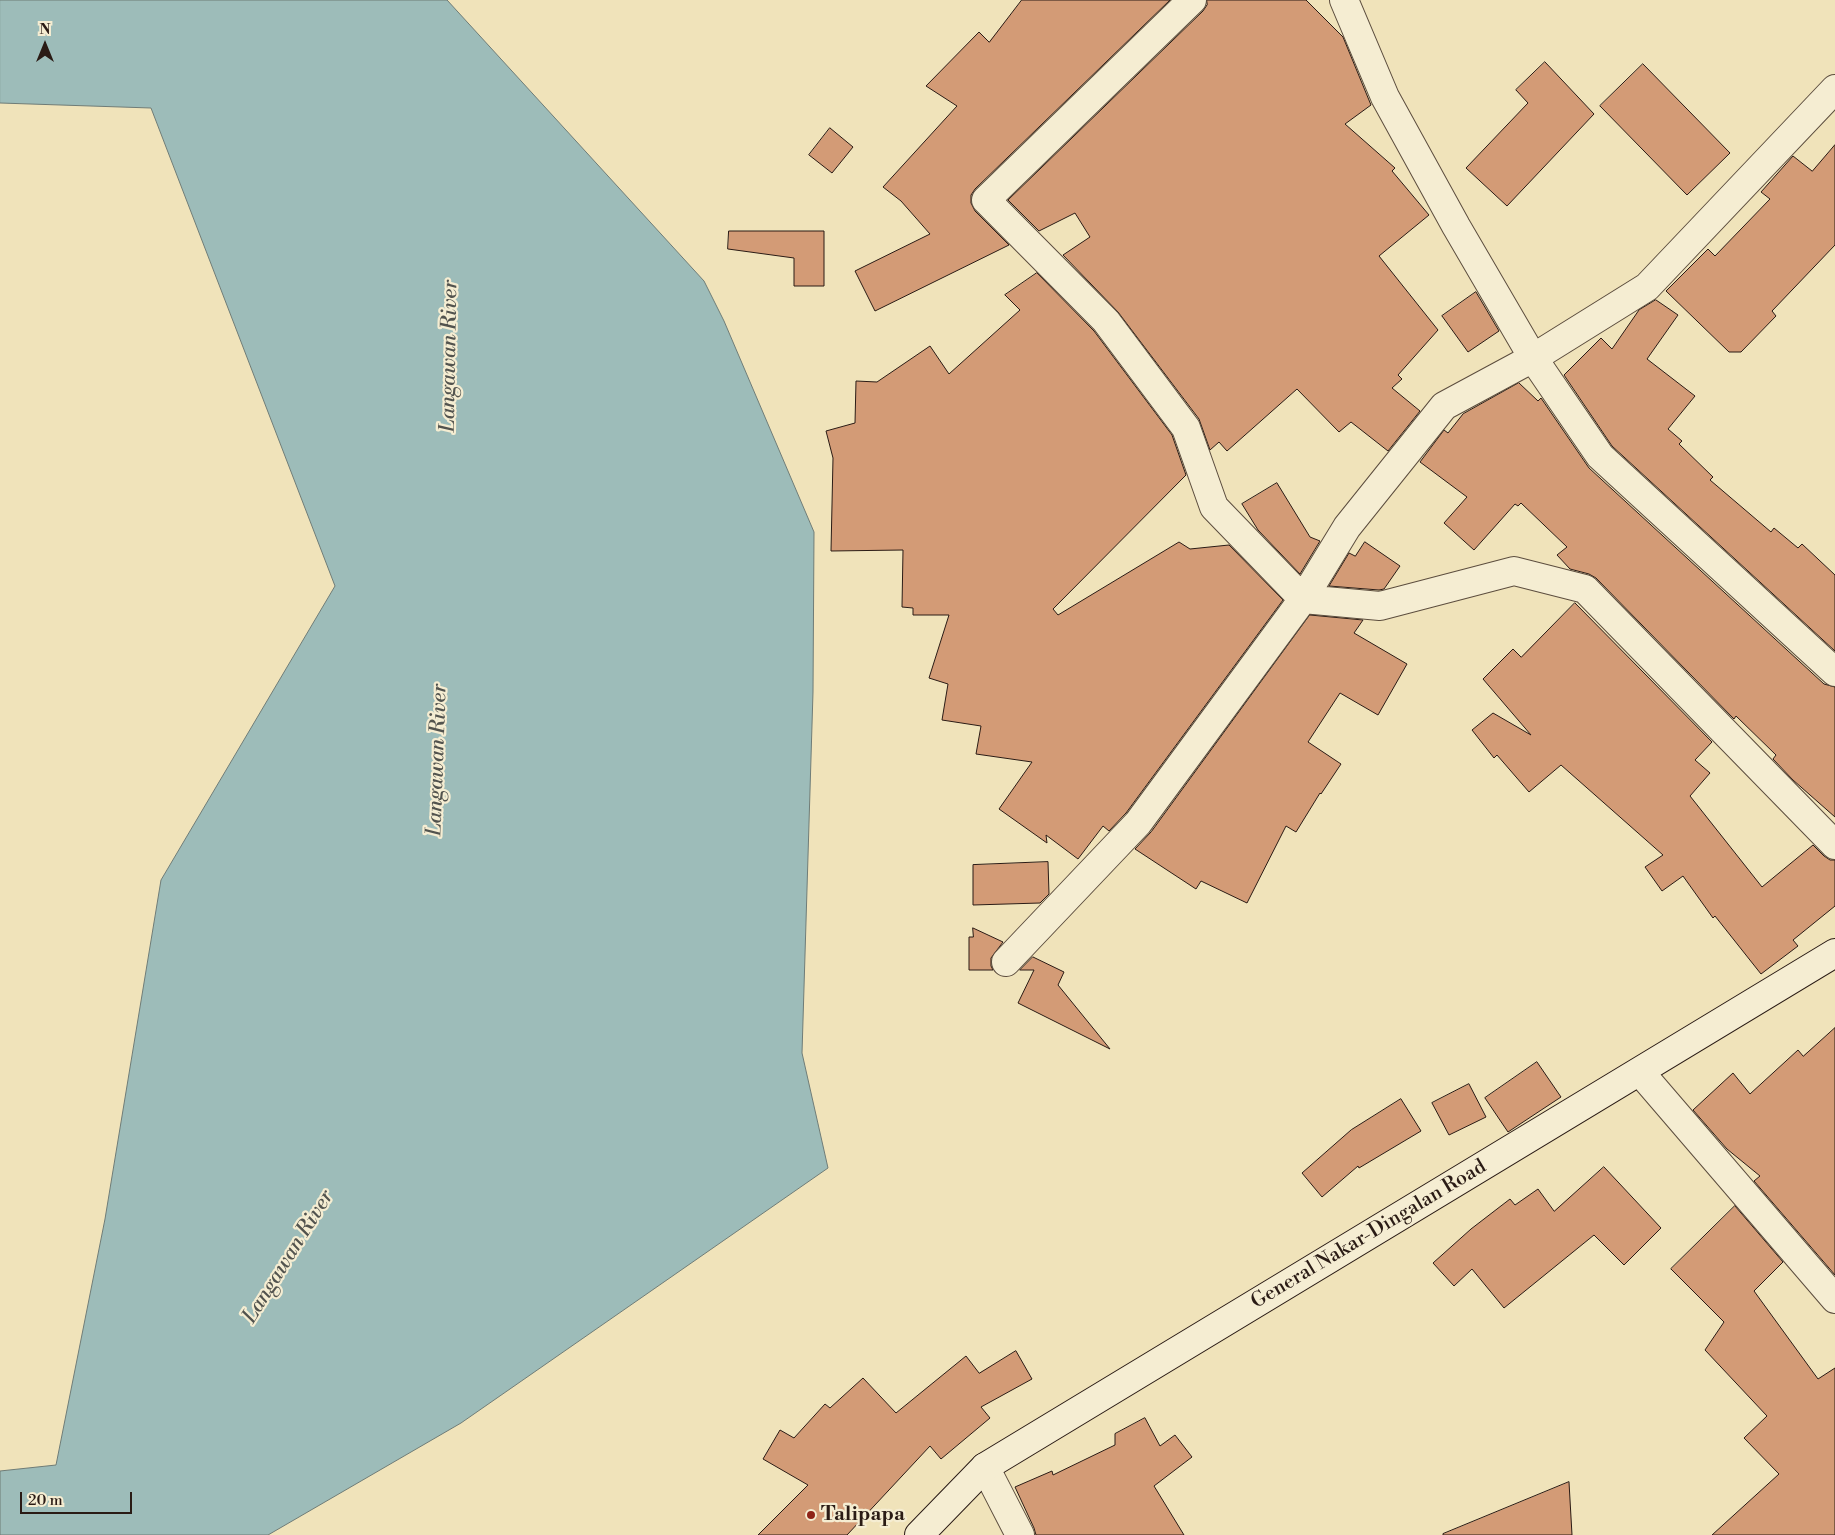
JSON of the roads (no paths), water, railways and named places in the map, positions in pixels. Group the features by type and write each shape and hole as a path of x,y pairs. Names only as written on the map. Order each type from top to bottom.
{"street":[{"path":"1192,0 986,200 1106,322 1186,428 1214,507 1303,599 1380,606 1514,572 1585,590 1835,845"},
{"path":"1344,0 1385,98 1456,226 1533,358 1600,456 1835,672"},
{"path":"1006,962 1138,823 1303,599 1347,527 1444,406 1533,358 1647,287 1835,89"},
{"name":"General Nakar-Dingalan Road","path":"919,1535 985,1467 1835,953"},
{"path":"1640,1072 1835,1299"},
{"path":"985,1467 1020,1535"}],"water":[{"name":"Langawan River","path":"0,0 447,0 704,281 724,321 814,532 813,692 802,1053 828,1168 461,1423 268,1535 0,1535 0,1471 56,1465 105,1219 161,880 335,586 151,108 0,103"}],"place":[{"name":"Talipapa","path":"811,1515"}]}
